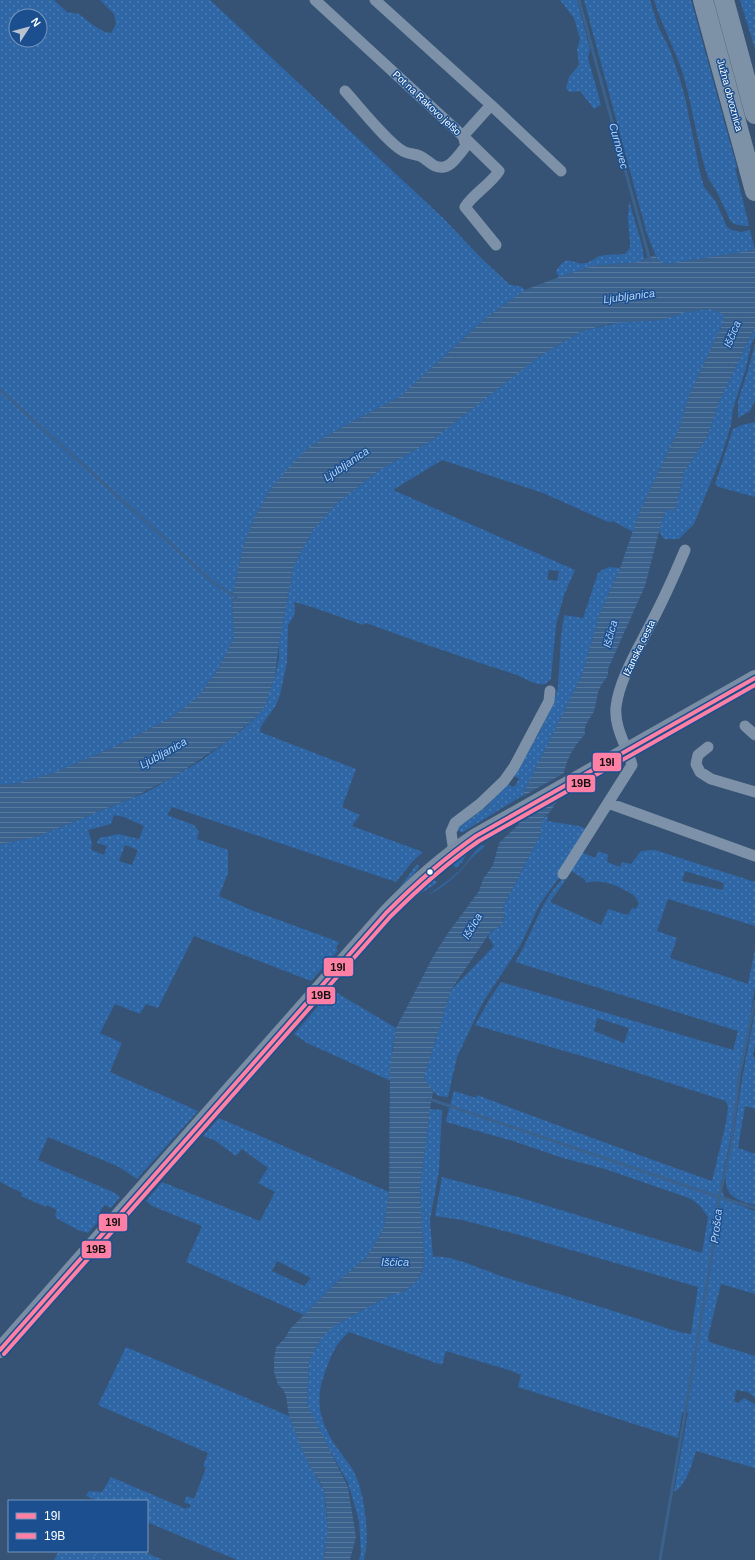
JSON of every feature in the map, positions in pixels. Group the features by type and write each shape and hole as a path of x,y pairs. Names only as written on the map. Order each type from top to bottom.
{"highway":[{"name":"Južna obvoznica","path":"703,0 755,191"},
{"name":"Južna obvoznica","path":"724,0 755,114"}],"main road":[{"path":"0,1350 386,913 419,881 476,836 755,678"}],"street":[{"name":"Pot na Rakovo jelšo","path":"315,0 463,136 491,105"},
{"path":"375,0 491,105 561,171"},
{"path":"345,91 398,148 404,152 419,156 432,165 439,167 448,166 466,146 463,136"},
{"path":"463,136 499,171 495,177 470,200 465,207 469,214 496,245"},
{"name":"Ižanska cesta","path":"563,874 632,765 618,730 616,708 622,686 686,550"},
{"path":"454,852 452,828 457,821 494,792 514,767 549,701 550,691"},
{"path":"745,726 755,734"},
{"path":"708,747 698,755 696,764 700,772 711,779 755,792"},
{"path":"608,803 755,856"}],"shaded area":[{"path":"0,0 54,0 67,12 79,14 93,25 105,32 111,33 116,24 114,14 100,0 210,0 443,218 480,257 510,285 520,286 525,290 486,318 401,396 328,435 307,449 270,490 255,517 243,547 232,598 234,637 219,668 197,698 169,719 112,748 56,772 20,783 0,785"},
{"path":"560,0 577,0 590,49 588,58 601,105 594,109 580,91 569,92 566,88 569,77 579,65 577,50 580,39 574,18"},
{"path":"584,0 650,0 658,26 670,50 679,76 685,97 704,187 716,202 727,227 741,232 750,230 755,250 667,264 658,261 647,234"},
{"path":"654,0 691,0 737,168 735,168 749,226 737,225 731,222 716,190 708,178 683,74"},
{"path":"740,0 755,0 755,49"},
{"path":"629,201 642,245 644,259 640,262 592,266 559,277 556,271 560,265 568,260 577,263 586,263 600,256 625,254 630,248 628,218"},
{"path":"710,309 724,315 723,323 689,396 679,429 640,511 633,532 613,521 608,522 543,493 442,460 393,490 575,570 564,595 556,625 551,679 545,684 533,683 514,674 366,623 363,625 294,602 295,611 293,618 288,625 287,662 280,695 276,705 261,726 260,732 356,769 342,807 360,815 352,826 423,852 413,861 396,882 172,807 167,815 194,825 199,832 197,839 228,850 228,873 219,896 251,910 339,942 336,948 338,951 311,981 194,936 158,1008 146,1004 140,1014 115,1004 100,1033 122,1043 110,1072 198,1111 137,1179 119,1167 48,1137 38,1160 113,1192 120,1197 111,1208 105,1205 100,1211 103,1216 88,1233 78,1230 56,1218 55,1215 57,1210 21,1196 22,1193 0,1182 0,844 36,837 147,792 202,760 242,730 258,715 265,706 279,660 279,643 294,565 313,530 337,503 381,469 431,441 538,357 582,331 625,321 661,320 685,312","holes":["549,570 559,571 557,581 547,579","114,815 124,817 144,826 139,839 119,834 99,838 97,843 107,846 104,855 91,850 92,843 88,830 111,824","125,845 138,850 132,865 119,861"]},
{"path":"755,327 755,336 751,345 746,368 733,409 731,425 721,457 694,524 679,539 664,539 659,532 666,509 676,507 684,472 707,437 719,402"},
{"path":"755,344 755,400 750,411 738,418 738,401"},
{"path":"755,422 755,497 719,487 715,484 733,429"},
{"path":"609,567 620,568 599,616 582,675 522,796 463,832 460,832 458,830 459,827 486,807 507,784 514,787 519,779 514,776 541,729 554,701 558,687 564,615 583,618 598,573"},
{"path":"548,816 547,821 579,826 587,829 566,868 540,904 520,946 483,1002 457,1057 448,1097 438,1096 430,1088 424,1077 451,990 494,946 488,936 503,921 503,907 541,833 542,819"},
{"path":"482,845 485,846 472,857 455,876 440,889 428,895 459,871"},
{"path":"468,849 469,850 462,862 456,868 453,865"},
{"path":"655,850 755,882 755,926 668,899 657,931 677,938 670,958 748,984 755,949 755,986 747,1039 737,1080 729,1147 720,1187 724,1196 731,1202 755,1211 755,1294 721,1284 708,1337 709,1342 755,1356 755,1398 748,1392 736,1390 734,1401 738,1403 744,1398 755,1404 755,1468 696,1451 685,1480 674,1492 688,1412 682,1413 678,1438 518,1387 521,1375 512,1371 446,1351 442,1365 349,1332 334,1350 330,1359 321,1384 320,1403 323,1421 327,1430 354,1471 362,1495 366,1517 367,1540 364,1560 359,1560 361,1553 359,1521 348,1483 321,1434 307,1404 309,1361 321,1338 335,1325 392,1294 403,1292 417,1281 423,1269 424,1261 420,1189 430,1109 442,1110 439,1171 430,1220 433,1257 458,1260 504,1277 679,1332 691,1334 698,1287 516,1234 462,1220 435,1216 442,1177 518,1197 702,1253 708,1217 701,1207 693,1200 605,1169 563,1158 513,1141 446,1122 454,1091 476,1098 477,1095 712,1181 726,1123 728,1107 726,1101 616,1066 475,1025 501,982 733,1050 738,1031 515,962 543,906 557,885 566,876 567,878 550,902 601,925 608,909 628,915 632,908 636,909 639,903 631,894 603,882 598,881 587,883 584,879 570,870 581,852 595,858 599,851 608,855 607,862 620,867 622,862 631,864 641,851","holes":["685,871 724,883 723,890 682,881","597,1018 629,1028 624,1043 594,1031"]},
{"path":"417,864 419,867 403,889 395,894"},
{"path":"435,880 437,883 410,900 419,890"},
{"path":"332,990 396,1028 392,1050 391,1081 307,1043 294,1034"},
{"path":"755,1011 755,1045 753,1055 755,1060 755,1109 745,1106 738,1148 755,1154 755,1205 741,1201 732,1196 727,1188 726,1169 732,1147 743,1072"},
{"path":"219,1118 389,1192 384,1226 381,1234 366,1258 336,1283 304,1315 186,1262 202,1226 152,1206 146,1201 162,1182 260,1221 275,1192 258,1183 268,1168 242,1149 236,1156 214,1140 203,1136","holes":["277,1261 311,1278 304,1286 272,1271"]},
{"path":"126,1347 289,1416 309,1464 324,1491 328,1532 323,1560 237,1560 148,1522 148,1500 96,1500 86,1496 89,1491 102,1492 111,1477 186,1509 187,1507 189,1508 191,1505 184,1502 187,1496 194,1499 206,1468 203,1466 208,1453 98,1405"},
{"path":"58,1552 144,1552 163,1560 54,1560"},
{"path":"83,1552 96,1552 101,1554 100,1559"}],"water":[{"path":"755,250 755,327 719,402 707,437 684,472 676,507 674,511 666,509 645,586 608,669 607,677 599,689 593,714 585,727 585,734 569,757 559,796 551,810 542,819 541,833 503,907 505,912 502,925 491,931 451,990 424,1077 433,1092 420,1189 424,1261 423,1268 417,1281 403,1292 392,1294 335,1325 321,1338 309,1361 307,1404 348,1487 356,1537 350,1560 323,1560 327,1526 323,1490 310,1466 290,1418 286,1395 282,1388 278,1385 274,1372 276,1347 285,1338 290,1329 334,1285 366,1258 381,1234 384,1226 389,1192 390,1066 396,1028 434,955 448,933 479,891 483,879 493,865 499,843 518,825 522,796 582,675 599,616 620,568 640,511 679,429 689,396 723,323 723,315 710,309 685,312 661,320 613,323 582,331 541,355 431,441 381,469 337,503 313,530 294,565 279,643 275,676 265,706 258,715 229,740 175,776 134,797 36,837 0,844 0,785 20,783 56,772 112,748 169,719 197,698 219,668 234,637 232,598 243,547 255,517 270,490 288,468 307,449 328,435 401,396 486,318 525,290 592,266 640,262 655,255 658,261 667,264"}],"pier":[{"path":"566,772 563,789 558,801 513,826 516,824 520,798"}],"waterway":[{"name":"Curnovec","path":"579,0 650,261"},
{"path":"0,390 214,583 236,597"},
{"path":"755,1001 739,1077 731,1148 719,1197 755,1208"},
{"name":"Prošca","path":"429,1099 719,1197 716,1231 660,1560"}],"transit line":[{"name":"19I","path":"0,1350 386,913 418,882 440,863 476,836 755,678"},
{"name":"19B","path":"4,1354 390,917 422,886 444,867 479,841 755,685"}],"water label":[{"name":"Ljubljanica","path":"629,296"},
{"name":"Iščica","path":"732,334"},
{"name":"Ljubljanica","path":"346,464"},
{"name":"Iščica","path":"610,634"},
{"name":"Ljubljanica","path":"163,753"},
{"name":"Iščica","path":"472,926"},
{"name":"Iščica","path":"395,1262"}]}
